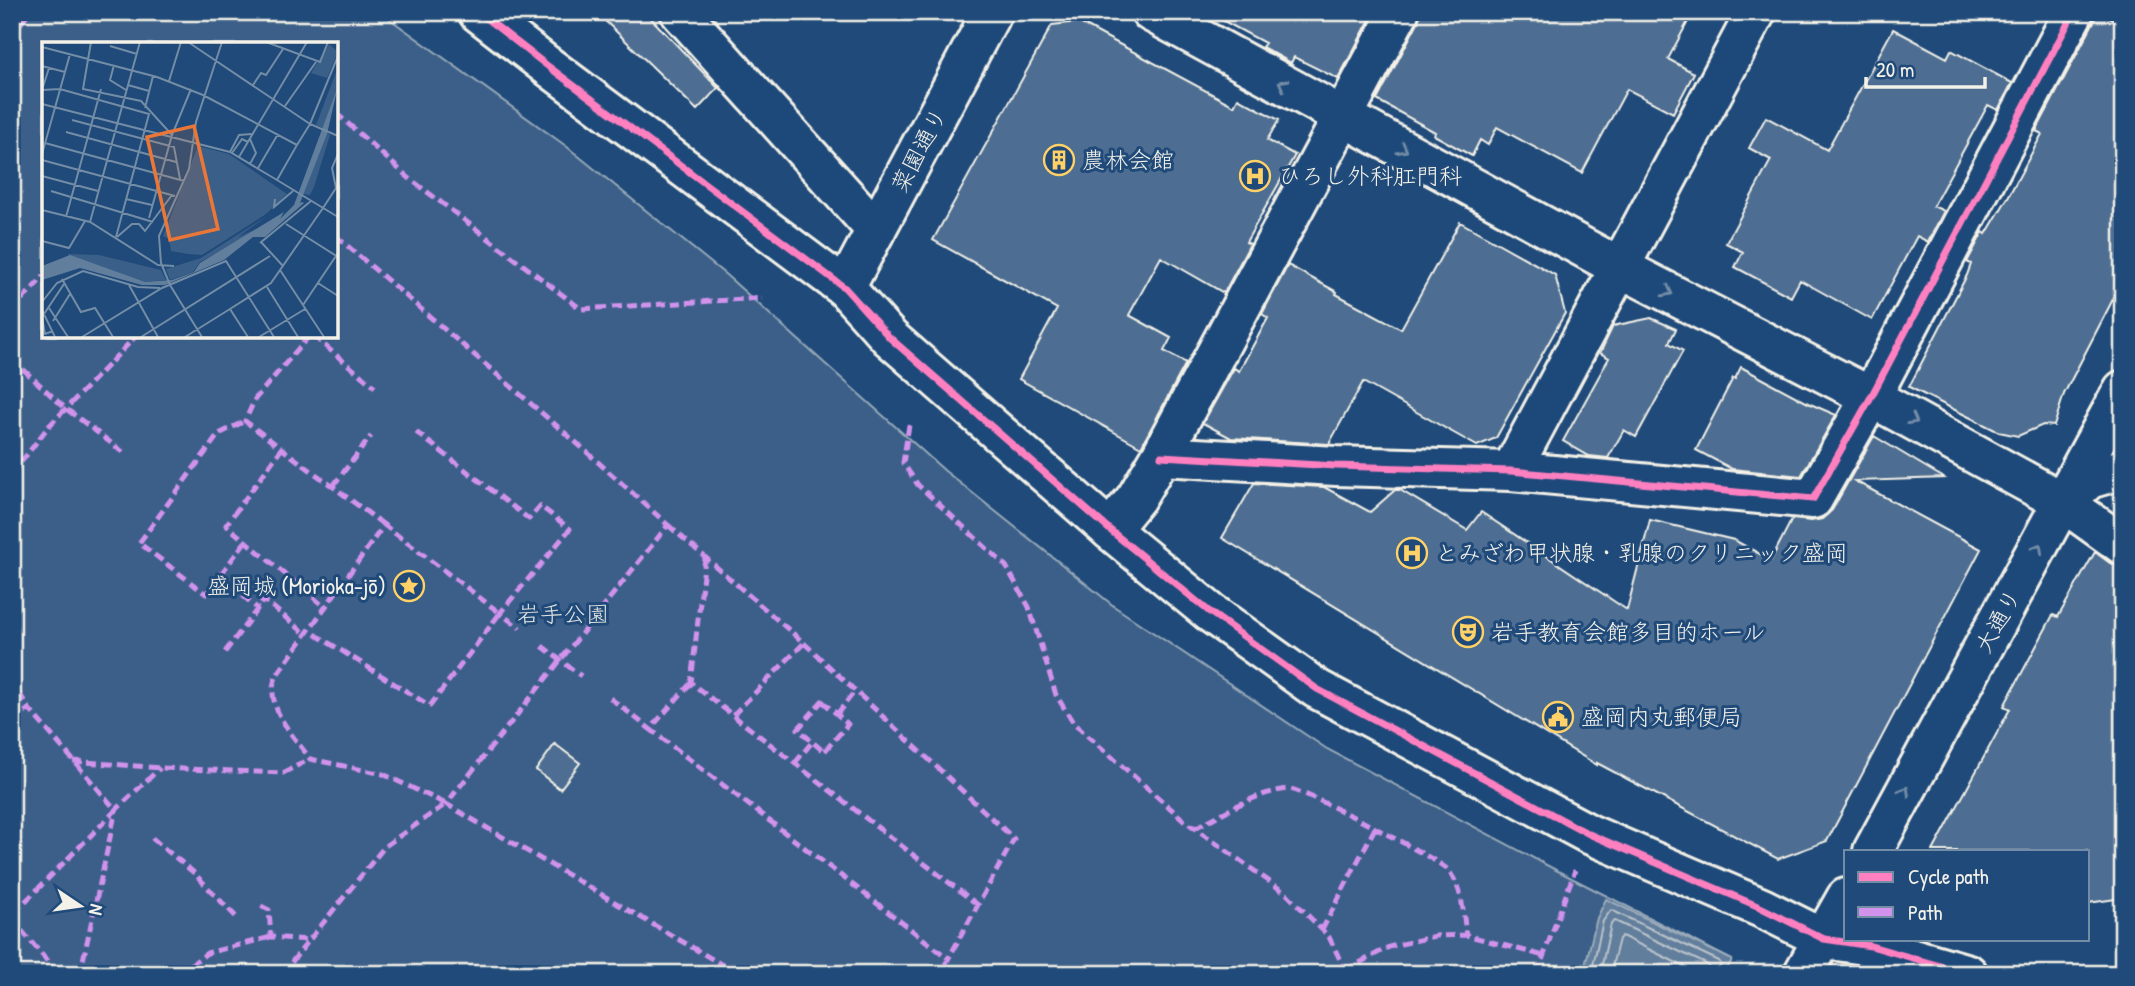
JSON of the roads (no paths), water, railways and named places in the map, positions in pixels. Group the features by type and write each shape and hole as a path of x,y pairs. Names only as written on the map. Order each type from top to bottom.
{"street":[{"path":"478,12 845,288 890,338 1110,530 1211,613 1317,690 1589,834 1762,908 1824,939 1871,946 1968,974"},
{"path":"680,12 876,230"},
{"name":"菜園通り","path":"845,288 992,12"},
{"path":"1151,12 1619,267 1871,397 2063,502 2123,545"},
{"path":"1110,530 1136,498 1161,456 1399,12"},
{"path":"1511,471 1756,12"},
{"path":"1161,456 1336,466 1511,471 1813,499 1871,397 2074,12"},
{"name":"大通り","path":"1874,850 2123,390"},
{"path":"2063,502 2089,479 2123,469"},
{"path":"1803,974 1844,902"}],"water":[{"path":"1606,899 1732,960 1724,974 1583,974 1597,918"}],"place":[{"name":"農林会館","path":"1059,160"},
{"name":"ひろし外科肛門科","path":"1255,176"},
{"name":"とみざわ甲状腺・乳腺のクリニック盛岡","path":"1412,553"},
{"name":"盛岡城 (Morioka-jō)","path":"409,586"},
{"name":"岩手教育会館多目的ホール","path":"1468,632"},
{"name":"盛岡内丸郵便局","path":"1558,717"}],"park label":[{"name":"岩手公園","path":"563,614"}]}
